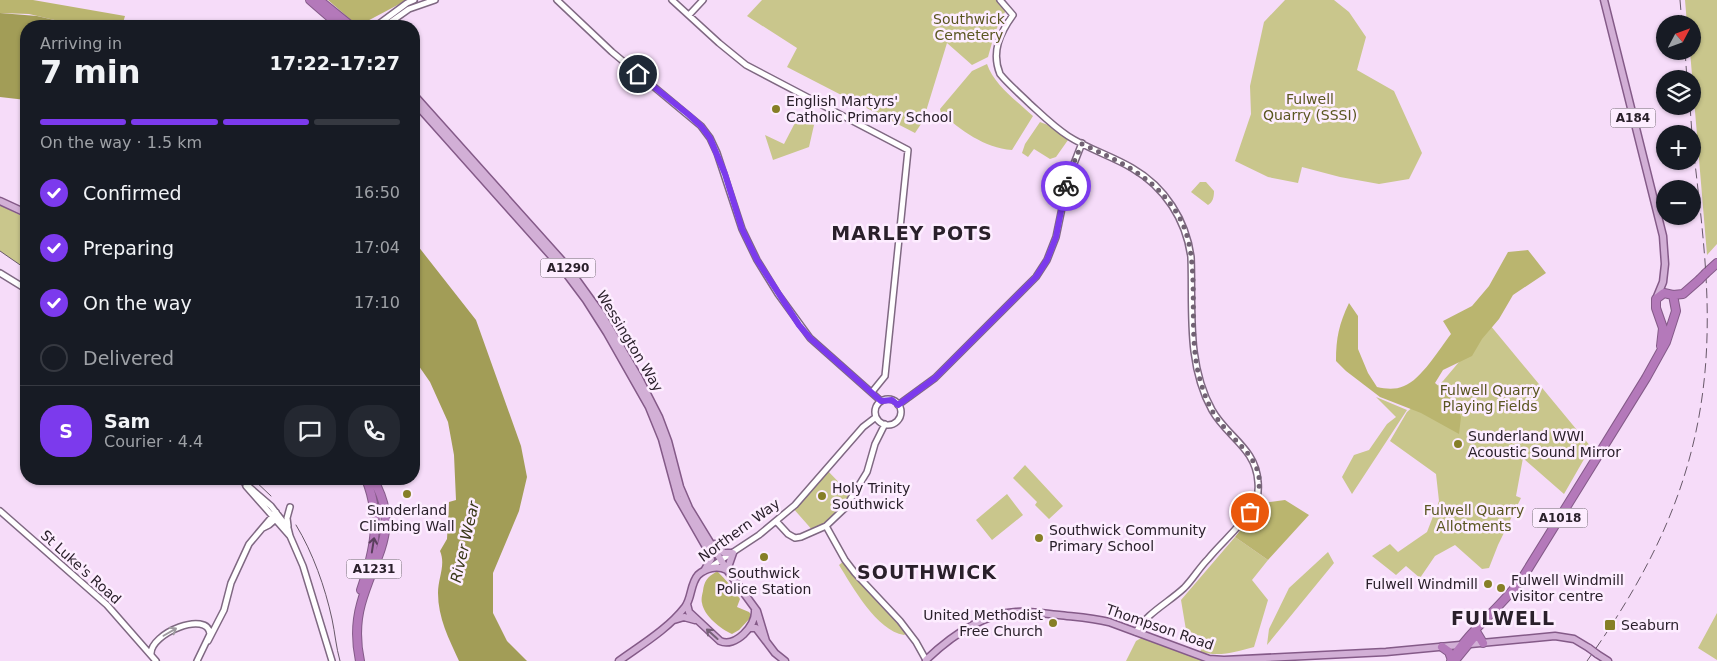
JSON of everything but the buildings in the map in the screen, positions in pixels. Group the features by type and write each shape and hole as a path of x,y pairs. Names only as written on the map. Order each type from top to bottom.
{"highway":[{"path":"310,0 333,20"},
{"path":"319,0 343,20"},
{"name":"A1018","path":"1670,294 1683,294 1717,264"},
{"name":"A1018","path":"1453,661 1524,577 1646,378 1666,342 1675,312 1693,287"},
{"path":"1661,294 1670,294 1675,312 1668,319 1659,316 1656,308 1656,299 1661,294"},
{"name":"A1018","path":"1659,316 1663,328 1660,350"},
{"name":"A1231","path":"355,661 353,633 355,614 375,538 374,511 368,485"},
{"name":"A1231","path":"360,661 357,638 359,615 366,590 383,546 386,528 386,515 381,495 376,485"},
{"name":"A1018","path":"1465,645 1478,633 1491,615"},
{"path":"1478,633 1483,644"},
{"path":"1442,647 1449,652 1453,661"}],"main road":[{"name":"A184","path":"1604,0 1663,236 1665,264 1662,282 1656,299"},
{"name":"Wessington Way","path":"420,102 560,258 590,297 626,355 656,411 668,441 683,495 696,520 720,560 754,607"},
{"name":"Wessington Way","path":"420,109 562,268 586,300 607,333 655,418 666,450 678,498 710,554 711,559 704,571"},
{"path":"0,201 20,211"},
{"path":"1662,282 1670,294"},
{"path":"696,520 721,552 733,553 727,570 718,567 704,571"},
{"name":"Northern Way","path":"699,622 689,612 688,603 693,583 698,575 704,571"},
{"name":"Northern Way","path":"619,661 673,621 688,603"},
{"path":"748,629 756,616 754,607"},
{"name":"A1290","path":"754,607 759,616 766,641"},
{"name":"Thompson Road","path":"926,660 941,645 990,618 1008,613 1024,612 1096,619 1209,659 1271,659 1483,644 1555,636 1567,637 1582,643 1608,661"},
{"path":"673,621 684,617 692,618 699,622"},
{"name":"A1290","path":"699,622 720,641 726,643 738,638 748,629 756,628 775,653 785,661"}],"street":[{"path":"384,20 406,2 414,0"},
{"path":"393,20 409,9 435,0"},
{"path":"557,0 612,52 701,126 710,138 717,153 742,229 757,260 774,287 810,338 881,401"},
{"path":"672,0 739,61 908,150 885,376 872,392"},
{"path":"690,15 703,0"},
{"path":"1000,0 1013,15 998,42 996,57 1000,74 1053,125 1068,136 1140,173 1162,193 1183,224 1189,242 1192,276 1193,349 1200,381 1218,420 1250,454 1255,464 1259,492 1250,512 1206,560 1191,581 1145,620 1136,632"},
{"path":"406,2 409,9"},
{"path":"898,405 935,378 1036,277 1047,260 1056,237 1068,179 1082,144"},
{"path":"0,273 20,285"},
{"path":"892,400 898,405 900,413 897,421 885,424 876,417 876,406 881,401 892,400"},
{"name":"Northern Way","path":"704,571 733,553 795,505 863,427 876,417"},
{"path":"776,521 788,534 796,538 826,526 845,508 867,472 875,444 885,424"},
{"path":"247,485 277,514 290,536 303,566 332,661"},
{"path":"248,485 271,506 288,528"},
{"path":"290,507 287,518 290,536"},
{"name":"St Luke's Road","path":"0,511 107,605 156,661"},
{"path":"197,661 228,600 231,583 249,544 277,514"},
{"path":"826,526 845,560 908,631 926,660"},
{"path":"150,655 150,650 154,644 178,628 200,624 212,626 218,622"},
{"path":"200,624 210,630 208,642"},
{"path":"142,644 154,644"}],"green space":[{"name":"Southwick Cemetery","path":"762,0 997,0 1006,10 995,32 988,57 972,65 947,43 923,121 915,133 787,67 797,48 747,16"},
{"name":"Fulwell Quarry (SSSI)","path":"1285,0 1334,0 1349,12 1366,37 1357,70 1394,91 1422,153 1409,179 1379,184 1340,177 1302,167 1298,183 1268,177 1235,161 1251,114 1250,86 1264,22"},
{"path":"1685,0 1717,0 1717,244 1707,255 1700,170 1701,125 1696,125 1695,115 1701,115 1701,70 1692,70 1691,60 1701,60 1701,15 1686,15"},
{"path":"987,64 1000,86 1033,116 1012,150 1002,149 983,142 965,132 941,113 940,109 972,71"},
{"path":"798,117 814,125 809,147 773,160 765,135 784,144"},
{"path":"1040,122 1048,125 1068,140 1056,157 1050,159 1034,149 1028,157 1022,153 1025,144"},
{"path":"1200,182 1206,182 1214,191 1213,199 1208,205 1191,192"},
{"path":"0,205 20,215 20,265 0,251"},
{"name":"Fulwell Quarry Playing Fields","path":"1490,325 1591,447 1564,494 1523,458 1516,496 1521,498 1489,568 1482,569 1455,545 1435,556 1420,578 1406,566 1396,575 1372,556 1390,544 1398,552 1427,532 1439,501 1436,474 1390,441 1407,412 1443,381"},
{"path":"1376,397 1407,410 1352,494 1342,477 1354,455 1369,450 1387,424 1396,417"},
{"path":"1025,465 1063,506 1049,519 1035,505 1037,502 1013,478"},
{"name":"Holy Trinity Southwick","path":"826,469 852,496 826,526 814,532 792,507"},
{"path":"1007,494 1023,515 992,540 976,520"},
{"path":"1235,537 1268,560 1252,580 1268,600 1254,647 1221,654 1200,652 1206,639 1186,630 1181,600"},
{"path":"1328,552 1334,563 1267,645 1269,629 1289,588"},
{"path":"845,560 909,632 904,635 894,632 875,617 839,565"},
{"path":"1717,613 1717,660 1698,648"},
{"path":"1143,637 1204,661 1126,661 1136,641"}],"shaded area":[{"path":"0,0 33,0 125,16 124,20 54,20 29,14 0,13"},
{"path":"328,0 407,0 369,20 351,20"},
{"path":"1528,250 1546,273 1513,295 1499,319 1482,339 1472,356 1443,370 1435,383 1454,399 1461,417 1459,434 1421,413 1380,397 1336,361 1339,331 1349,303 1358,316 1358,349 1368,373 1377,387 1394,389 1410,383 1423,371 1451,334 1443,321 1472,306 1489,286 1508,252"},
{"path":"1285,500 1309,515 1268,560 1235,537 1262,503"},
{"path":"716,572 727,581 740,599 737,607 749,612 752,616 739,630 732,634 714,622 703,608 702,596 705,582"}],"water":[{"path":"0,13 37,16 54,20 20,20 20,99 0,97"},
{"name":"River Wear","path":"420,249 476,320 521,446 527,477 519,511 493,573 493,613 507,641 527,661 459,661 442,620 438,602 438,587 442,566 440,551 447,539 449,502 456,500 454,455 448,422 430,382 420,368"}],"tram line":[{"path":"0,251 20,265"},
{"path":"259,485 271,496"},
{"path":"296,525 308,547 326,595 340,661"}],"railway":[{"path":"1680,0 1681,15"},
{"path":"1686,60 1686,70"},
{"path":"1691,115 1691,125"},
{"path":"1587,661 1613,623 1656,547 1673,508 1687,468 1697,426 1704,382 1707,311 1703,236 1696,170"}],"way so far":[{"path":"1066,186 1082,144 1140,173 1168,200 1183,224 1189,242 1191,257 1192,330 1196,366 1206,396 1218,420 1250,454 1255,464 1259,492 1250,512"}],"place":[{"name":"English Martyrs' Catholic Primary School","path":"776,109"},
{"name":"Sunderland WWI Acoustic Sound Mirror","path":"1458,444"},
{"name":"Sunderland Climbing Wall","path":"407,494"},
{"name":"Holy Trinity Southwick","path":"822,496"},
{"name":"Southwick Community Primary School","path":"1039,538"},
{"name":"Southwick Police Station","path":"764,557"},
{"name":"Fulwell Windmill","path":"1488,584"},
{"name":"Fulwell Windmill visitor centre","path":"1501,588"},
{"name":"United Methodist Free Church","path":"1053,623"},
{"name":"Seaburn","path":"1610,625"}],"district":[{"name":"MARLEY POTS","path":"912,233"},
{"name":"SOUTHWICK","path":"927,572"},
{"name":"FULWELL","path":"1503,618"}],"route":[{"path":"638,74 689,115 710,138 725,174 742,229 757,260 799,325 810,338 881,401 888,399 896,402 898,405 935,378 1036,277 1047,260 1056,237 1066,186"}],"park label":[{"name":"Fulwell Quarry Allotments","path":"1474,518"}]}
